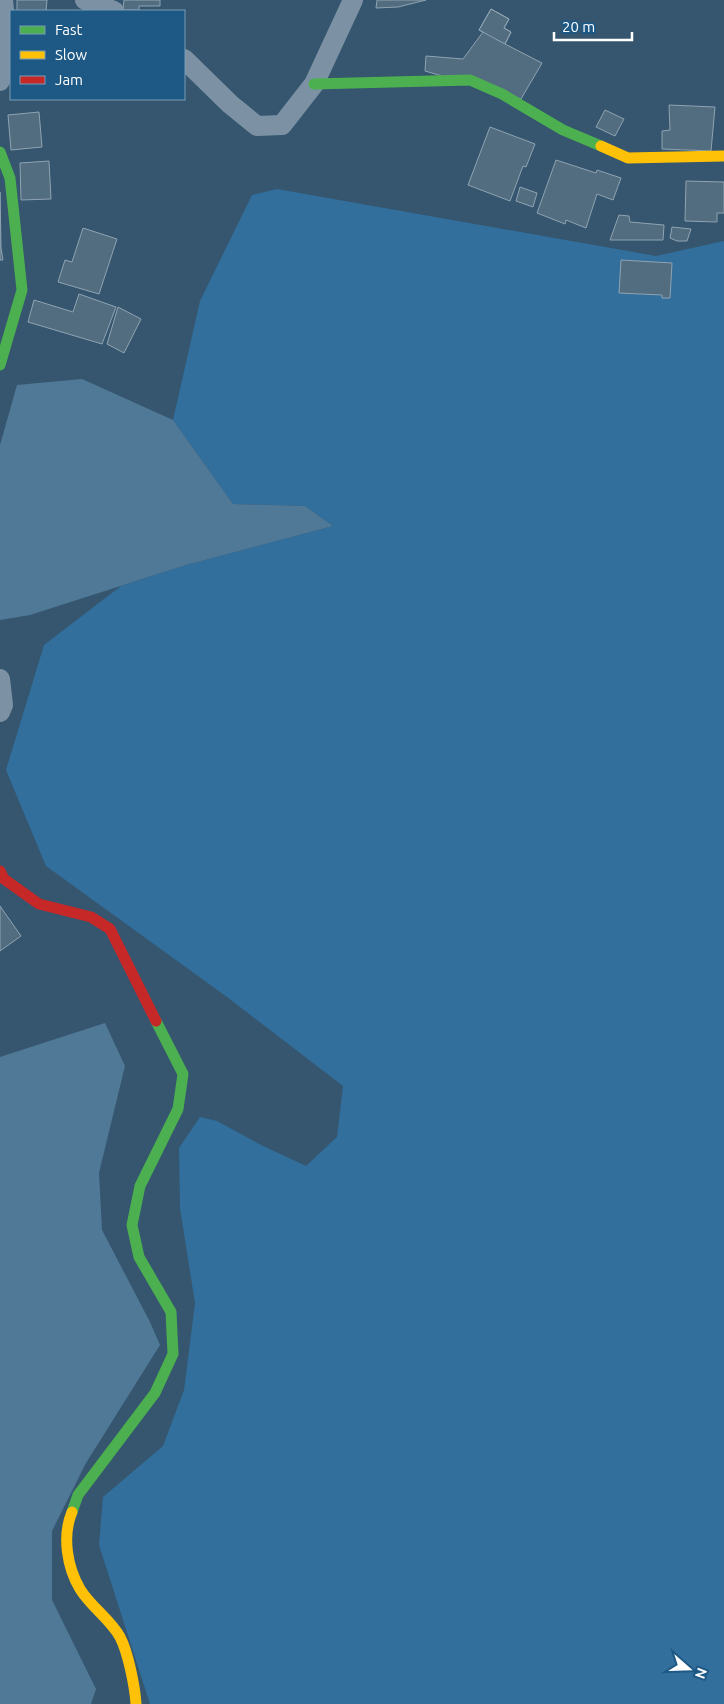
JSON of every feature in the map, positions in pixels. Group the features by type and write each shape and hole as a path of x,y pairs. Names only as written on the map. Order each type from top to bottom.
{"street":[{"path":"0,81 7,42 3,0"},
{"path":"86,0 111,10"},
{"path":"185,59 230,104 257,126 282,125 314,84 353,0"},
{"path":"314,84 470,80 502,94 563,130 628,158 724,156"},
{"path":"0,152 10,178 22,290 0,365"},
{"path":"0,680 3,706 0,712"},
{"path":"0,871 4,879 39,904 91,917 110,929 183,1074 178,1109 140,1186 132,1225 139,1257 171,1312 173,1354 155,1393 78,1495 68,1521 67,1555 73,1572 80,1589 120,1638 135,1687 136,1704"}],"shaded area":[{"path":"277,189 656,256 724,241 724,1704 150,1704 99,1545 103,1497 163,1446 184,1390 195,1303 180,1208 179,1148 200,1117 217,1121 261,1145 306,1166 337,1137 343,1086 227,997 46,866 6,770 44,645 121,586 186,565 333,526 305,506 233,504 173,420 200,301 252,195"},
{"path":"82,379 173,420 233,504 305,506 333,526 186,565 30,615 0,620 0,445 17,385"},
{"path":"105,1023 125,1066 99,1173 102,1230 160,1345 86,1463 52,1531 52,1600 96,1689 91,1704 0,1704 0,1057"}],"building":[{"path":"17,0 47,0 46,10 17,10"},
{"path":"124,0 160,0 160,6 139,6 139,10 123,10"},
{"path":"377,0 426,0 398,7 376,8"},
{"path":"491,9 509,19 504,28 511,32 505,44 542,63 521,99 425,71 426,56 463,59 483,32 479,30"},
{"path":"491,9 509,19 504,28 511,32 505,44 479,30"},
{"path":"669,105 715,107 711,151 662,149 662,131 670,130"},
{"path":"605,110 624,119 615,136 596,127"},
{"path":"39,112 42,147 11,150 8,115"},
{"path":"490,127 535,144 526,167 523,166 510,201 468,185"},
{"path":"556,160 596,173 597,170 621,178 613,200 597,194 586,228 566,220 565,224 537,213"},
{"path":"49,161 51,199 21,200 20,163"},
{"path":"686,181 724,182 724,213 717,213 717,222 685,221"},
{"path":"520,187 537,193 533,207 516,201"},
{"path":"0,192 1,248 3,260 0,260"},
{"path":"619,215 629,216 630,222 664,225 663,240 610,240"},
{"path":"672,227 691,229 687,241 677,241 670,238"},
{"path":"83,228 117,239 99,294 58,282 65,260 72,262"},
{"path":"621,260 672,263 670,298 662,298 662,295 619,293"},
{"path":"79,294 116,307 102,344 28,322 34,300 73,312"},
{"path":"118,307 141,319 124,353 107,344"},
{"path":"0,906 21,936 0,951"}],"traffic: fast":[{"path":"314,84 470,80 502,94 563,130 601,146"},
{"path":"0,152 10,178 22,290 0,365"},
{"path":"72,1512 78,1495 155,1393 173,1354 171,1312 139,1257 132,1225 140,1186 178,1109 183,1074 156,1021"}],"traffic: slow":[{"path":"601,146 628,158 724,156"},
{"path":"72,1512 67,1531 67,1551 72,1571 80,1589 89,1602 111,1624 120,1637 131,1670 136,1704"}],"traffic: jam":[{"path":"0,871 4,879 39,904 91,917 110,929 156,1021"}]}
